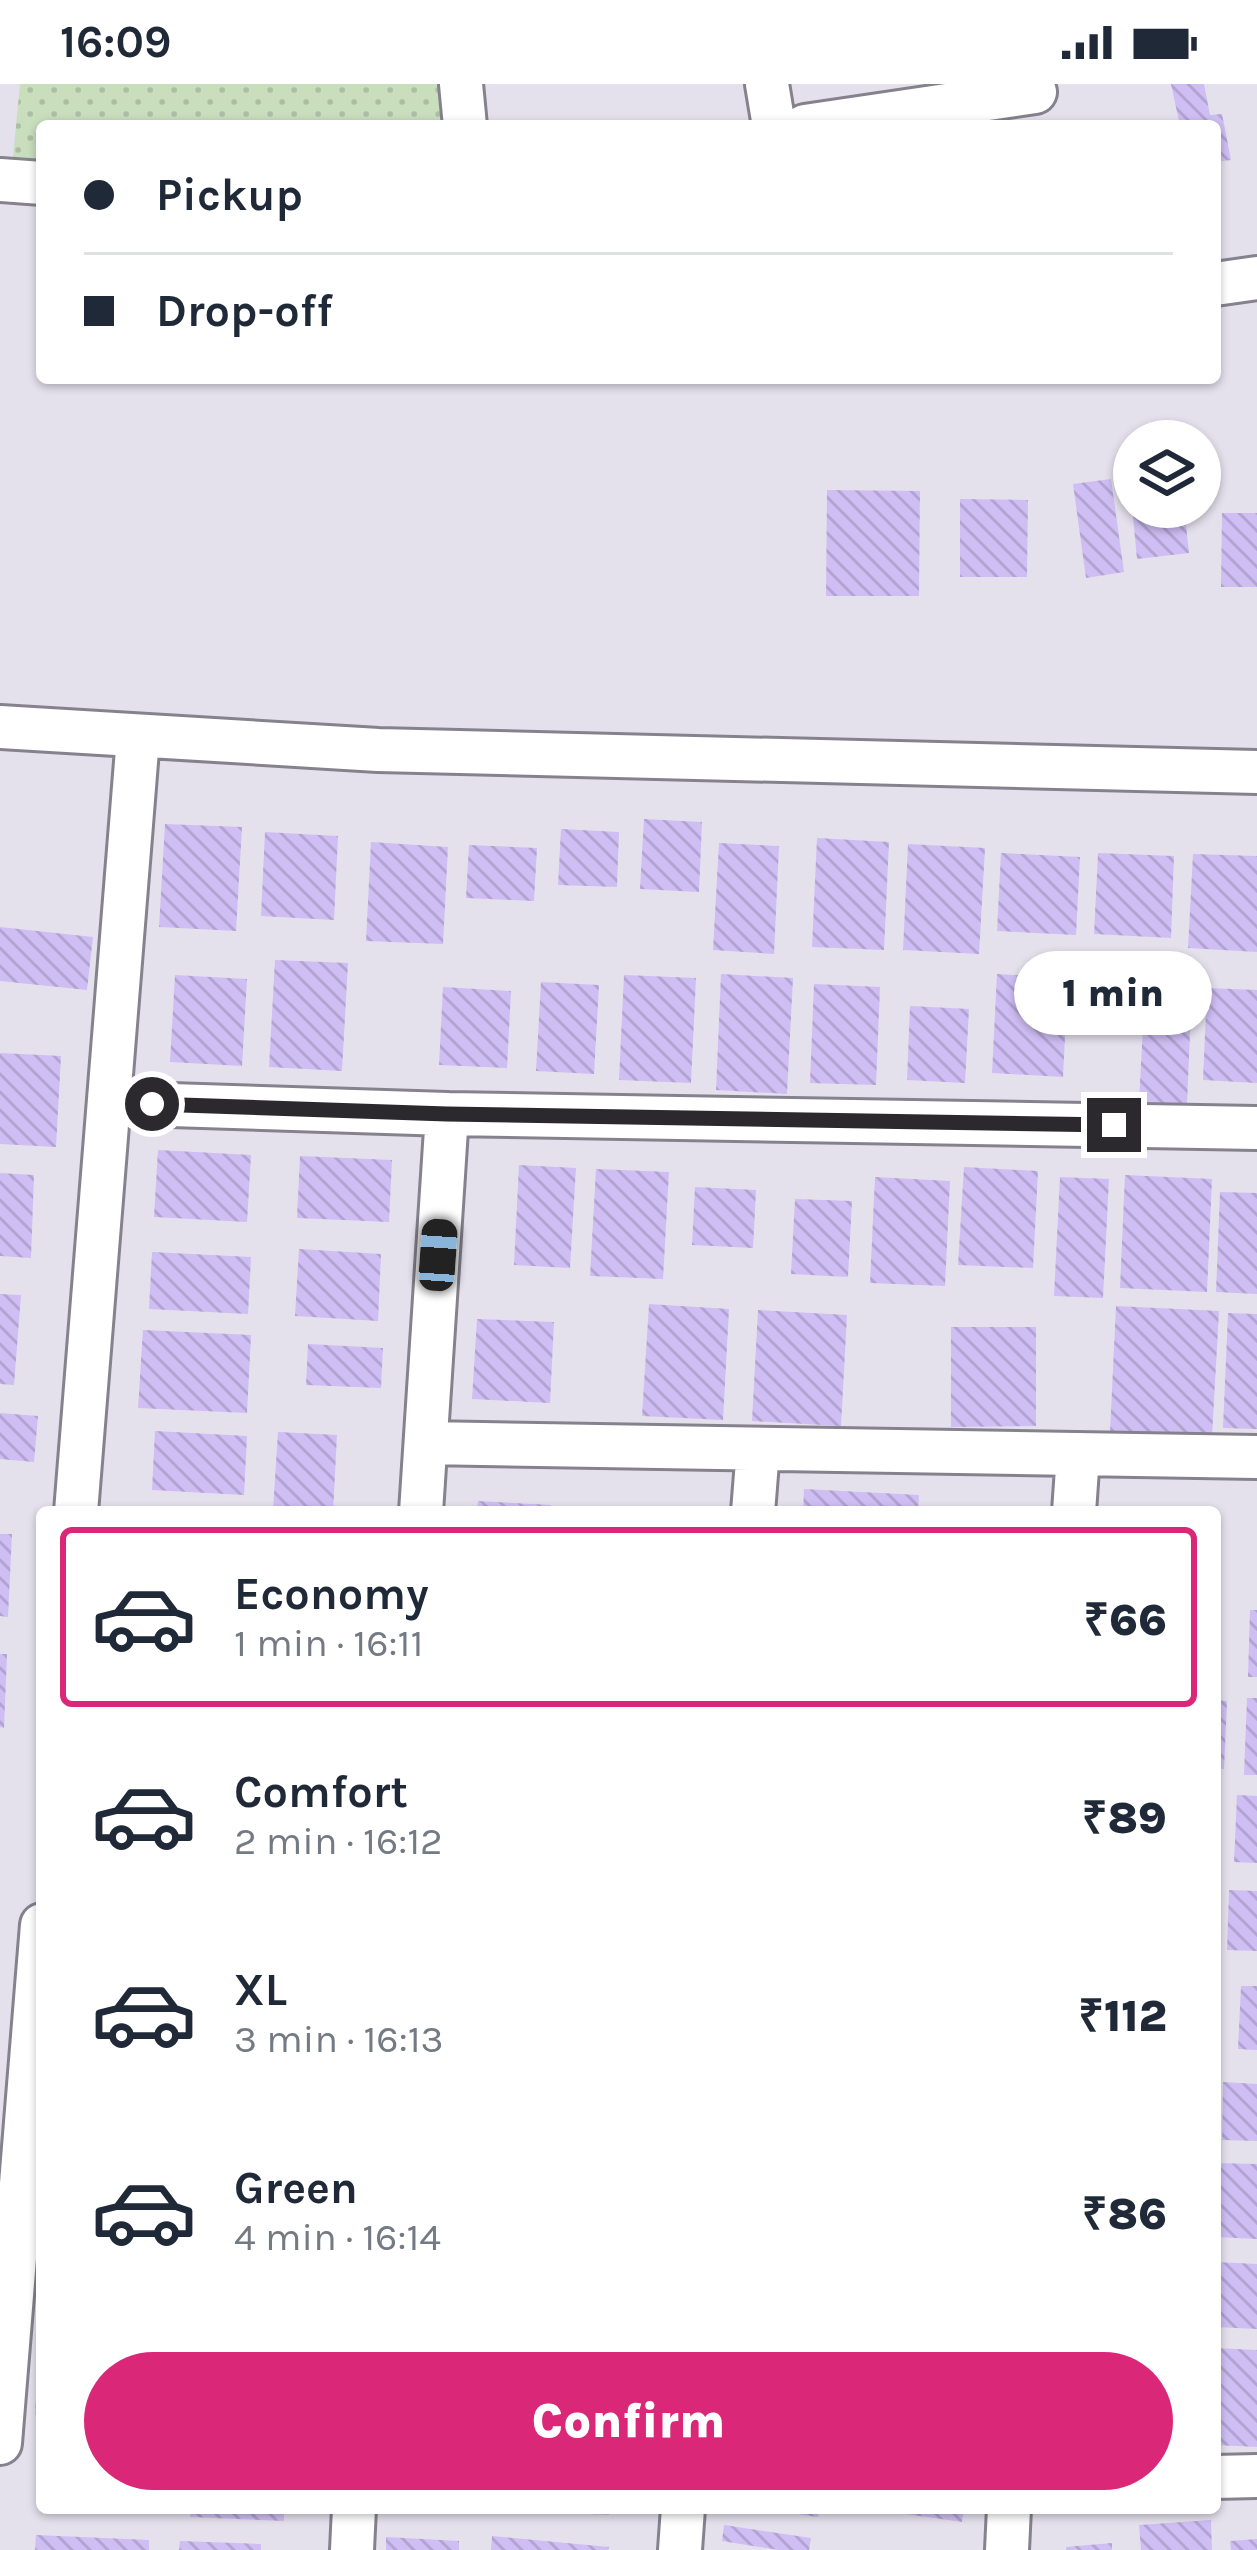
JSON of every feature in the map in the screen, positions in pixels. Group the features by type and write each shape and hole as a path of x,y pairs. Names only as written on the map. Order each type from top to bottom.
{"street":[{"path":"460,84 464,120"},
{"path":"767,84 773,120"},
{"path":"860,120 1036,101"},
{"path":"0,180 36,183"},
{"path":"1221,283 1257,278"},
{"path":"0,727 378,750 1257,772"},
{"path":"76,1506 138,737"},
{"path":"109,1102 447,1114 1257,1128"},
{"path":"421,1506 447,1114"},
{"path":"426,1443 1257,1457"},
{"path":"753,1506 758,1449"},
{"path":"1074,1506 1078,1454"},
{"path":"0,2443 17,2011 36,1946"},
{"path":"1221,2477 1257,2476"},
{"path":"352,2550 354,2514"},
{"path":"680,2550 683,2514"},
{"path":"1006,2550 1009,2514"}],"green space":[{"path":"20,84 442,84 445,120 36,120 36,159 13,157"}],"building":[{"path":"1171,84 1204,84 1210,115 1222,114 1231,160 1221,161 1221,120 1179,120"},
{"path":"1111,479 1113,528 1118,528 1124,572 1086,578 1073,484"},
{"path":"827,490 920,491 919,596 826,596"},
{"path":"960,499 1028,500 1027,577 960,577"},
{"path":"1222,513 1257,513 1257,587 1221,587"},
{"path":"1134,528 1186,528 1189,553 1137,559"},
{"path":"644,819 702,822 699,892 640,889"},
{"path":"165,824 242,827 236,931 159,927"},
{"path":"561,829 619,832 617,887 558,885"},
{"path":"265,832 338,836 334,920 261,916"},
{"path":"817,838 889,842 884,950 812,947"},
{"path":"371,842 448,847 443,944 366,941"},
{"path":"719,843 779,846 774,954 713,950"},
{"path":"908,844 985,848 979,954 903,950"},
{"path":"469,845 537,848 534,901 466,898"},
{"path":"1001,853 1080,857 1076,935 997,931"},
{"path":"1098,853 1174,856 1171,938 1094,934"},
{"path":"1193,854 1257,856 1257,952 1188,948"},
{"path":"0,927 93,937 87,990 0,981"},
{"path":"275,960 348,963 342,1071 269,1067"},
{"path":"721,974 793,978 787,1094 716,1090"},
{"path":"997,974 1068,978 1063,1077 992,1073"},
{"path":"175,975 247,979 242,1066 170,1062"},
{"path":"624,975 696,978 691,1083 619,1080"},
{"path":"541,982 599,985 594,1074 536,1071"},
{"path":"814,984 880,987 876,1085 810,1083"},
{"path":"443,987 511,991 507,1068 439,1065"},
{"path":"1207,988 1257,990 1257,1083 1203,1080"},
{"path":"910,1006 969,1009 965,1083 907,1080"},
{"path":"1144,1007 1191,1009 1187,1104 1139,1102"},
{"path":"0,1053 61,1056 56,1147 0,1144"},
{"path":"158,1150 251,1155 247,1222 154,1217"},
{"path":"300,1156 392,1160 389,1222 297,1218"},
{"path":"519,1165 576,1168 570,1268 514,1265"},
{"path":"964,1167 1038,1171 1033,1268 958,1265"},
{"path":"596,1169 669,1172 663,1279 590,1276"},
{"path":"0,1173 34,1175 31,1258 0,1256"},
{"path":"1125,1175 1212,1179 1207,1292 1120,1288"},
{"path":"875,1177 950,1181 945,1286 870,1283"},
{"path":"1060,1177 1109,1179 1103,1298 1054,1296"},
{"path":"695,1187 756,1190 753,1248 692,1245"},
{"path":"1220,1192 1257,1193 1257,1294 1216,1292"},
{"path":"795,1199 852,1201 848,1277 791,1274"},
{"path":"299,1249 381,1254 378,1321 295,1316"},
{"path":"152,1252 251,1257 248,1314 149,1309"},
{"path":"0,1294 21,1295 14,1385 0,1384"},
{"path":"649,1304 729,1309 723,1420 642,1416"},
{"path":"1116,1306 1219,1311 1212,1436 1110,1432"},
{"path":"758,1310 847,1315 841,1426 752,1421"},
{"path":"1228,1313 1257,1314 1257,1429 1223,1428"},
{"path":"477,1319 554,1322 550,1403 472,1399"},
{"path":"951,1327 1036,1327 1036,1426 951,1427"},
{"path":"143,1330 251,1335 247,1413 138,1408"},
{"path":"308,1344 383,1348 381,1388 306,1385"},
{"path":"0,1413 38,1416 34,1462 0,1459"},
{"path":"155,1431 247,1436 244,1495 152,1490"},
{"path":"278,1432 337,1435 333,1506 273,1506"},
{"path":"804,1489 919,1495 918,1506 803,1506"},
{"path":"478,1501 551,1505 551,1506 478,1506"},
{"path":"0,1534 12,1534 8,1617 0,1616"},
{"path":"1250,1610 1257,1610 1257,1677 1248,1677"},
{"path":"0,1654 7,1654 4,1728 0,1727"},
{"path":"1247,1698 1257,1698 1257,1775 1244,1775"},
{"path":"1221,1700 1227,1701 1221,1769"},
{"path":"1237,1795 1257,1796 1257,1863 1234,1862"},
{"path":"1229,1890 1257,1891 1257,1951 1227,1950"},
{"path":"1241,1986 1257,1986 1257,2050 1238,2049"},
{"path":"1223,2082 1257,2084 1257,2141 1222,2140"},
{"path":"1221,2163 1257,2164 1257,2239 1221,2237"},
{"path":"1221,2262 1257,2264 1257,2329 1221,2327"},
{"path":"1221,2348 1257,2350 1257,2447 1221,2445"},
{"path":"284,2514 284,2521 190,2517"},
{"path":"905,2514 963,2514 962,2522"},
{"path":"1211,2520 1212,2550 1141,2550 1139,2525"},
{"path":"724,2525 811,2538 809,2550 722,2541"},
{"path":"36,2535 149,2540 149,2550 35,2550"},
{"path":"492,2536 609,2547 491,2550"},
{"path":"386,2537 459,2541 459,2550 386,2550"},
{"path":"1257,2539 1257,2550 1231,2550 1230,2541"},
{"path":"180,2541 261,2544 261,2550 179,2550"},
{"path":"1112,2543 1112,2550 1066,2550 1066,2547"}],"route":[{"path":"152,1104 1114,1125"}]}
